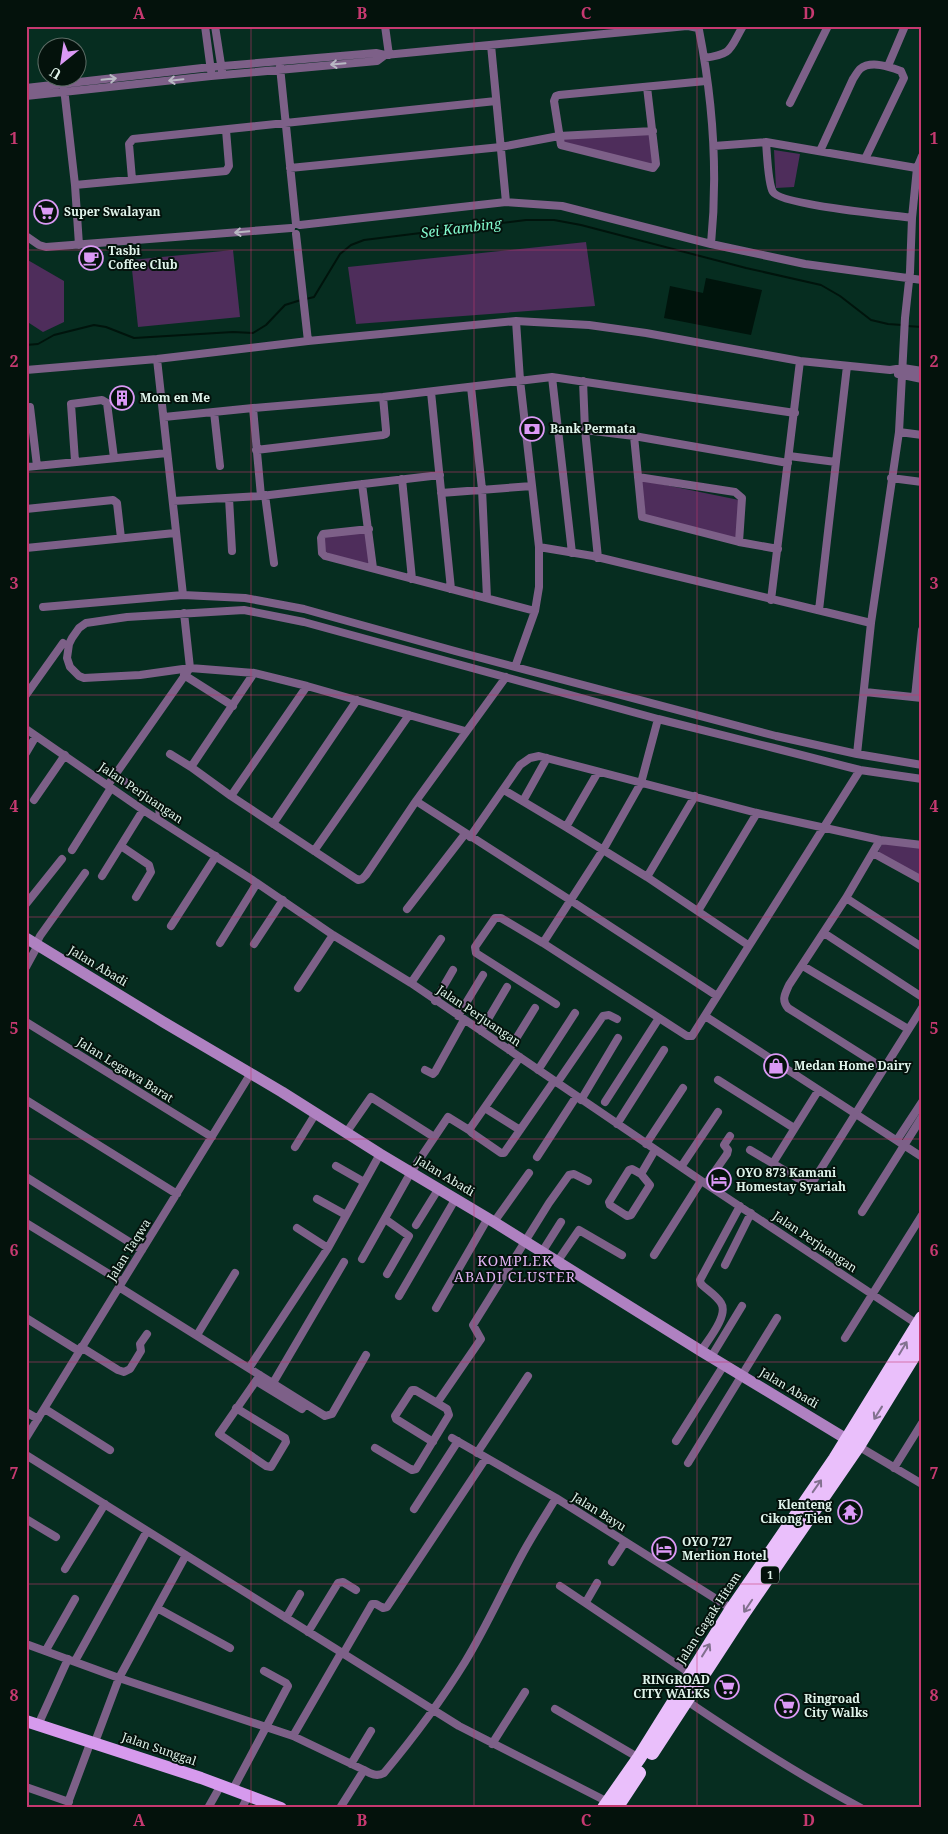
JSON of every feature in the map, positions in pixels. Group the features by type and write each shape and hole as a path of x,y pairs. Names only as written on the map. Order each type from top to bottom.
{"highway":[{"name":"Jalan Gagak Hitam","path":"853,1443 920,1321"},
{"name":"Jalan Gagak Hitam","path":"609,1806 687,1701 788,1538 922,1342"},
{"name":"Jalan Gagak Hitam","path":"609,1806 732,1609 788,1538"}],"main road":[{"name":"Jalan Sunggal","path":"32,1723 249,1794 281,1808"}],"street":[{"path":"206,26 211,72"},
{"path":"215,26 222,71"},
{"path":"385,26 387,55"},
{"path":"88,85 280,65 377,61 387,55 491,44 688,26 698,28 704,58 714,146 714,208 711,244"},
{"path":"704,58 719,56 728,52 743,26"},
{"path":"790,103 828,26"},
{"path":"888,66 905,26"},
{"path":"491,44 506,202"},
{"path":"280,65 308,341"},
{"path":"820,151 853,79 860,68 888,66 901,71 904,78 865,159"},
{"path":"647,87 656,164 653,168 561,145 554,101 556,96 706,81"},
{"path":"26,96 64,88 75,185 79,245"},
{"path":"132,179 131,140 285,122 496,101"},
{"path":"75,185 226,171 229,166 226,130"},
{"path":"290,168 501,147 559,136 653,131"},
{"path":"714,146 766,142 919,168"},
{"path":"766,142 772,191 776,196 805,203 912,218"},
{"path":"857,754 871,623 899,432 904,318 909,280 912,218 922,156"},
{"path":"26,236 43,247 79,245 296,228 506,202 562,206 711,244 805,264 909,280 922,280"},
{"path":"515,667 535,611 539,587 539,547 520,380 516,321"},
{"path":"26,370 157,359 308,341 516,321 589,325 646,332 800,361 903,372 922,379"},
{"path":"157,359 183,595"},
{"path":"772,600 800,361"},
{"path":"819,610 847,366"},
{"path":"903,372 922,370"},
{"path":"164,417 383,398 552,377 795,413"},
{"path":"552,377 572,553"},
{"path":"583,381 585,430 598,558"},
{"path":"471,387 482,489 487,598"},
{"path":"431,392 451,590"},
{"path":"256,450 386,434 383,398"},
{"path":"75,462 71,404 102,400 107,402 114,458"},
{"path":"30,407 37,466"},
{"path":"253,408 256,450 274,563"},
{"path":"214,412 220,466"},
{"path":"585,430 788,460 836,462"},
{"path":"899,432 922,435"},
{"path":"634,436 640,513 644,519 739,542 778,549"},
{"path":"26,467 168,453"},
{"path":"173,501 263,495 440,475"},
{"path":"638,477 735,492 742,498 739,542"},
{"path":"892,478 922,482"},
{"path":"402,479 412,579"},
{"path":"362,484 373,568"},
{"path":"441,493 532,486"},
{"path":"229,498 232,551"},
{"path":"26,509 113,500 117,504 121,538"},
{"path":"369,529 324,534 321,538 322,553 325,556 535,611"},
{"path":"26,548 175,533"},
{"path":"539,547 598,558 871,623"},
{"path":"43,607 183,595 245,598 304,609 568,682 776,736 857,754 922,765"},
{"path":"244,610 245,598"},
{"path":"126,600 126,617"},
{"path":"466,731 254,673 187,672 90,678 79,676 70,667 67,658 69,644 79,628 86,623 126,617 244,610 304,622 658,719 860,770 922,778"},
{"path":"72,850 115,775 187,672 184,613"},
{"path":"864,692 918,698 922,630"},
{"path":"26,695 63,643"},
{"path":"452,663 455,651"},
{"path":"187,672 232,706"},
{"path":"191,767 254,673"},
{"path":"170,754 357,880 362,879 506,677"},
{"path":"566,694 568,682"},
{"path":"231,796 307,686"},
{"path":"273,824 357,700"},
{"path":"314,851 409,716"},
{"path":"543,943 602,850 641,783 658,719"},
{"name":"Jalan Perjuangan","path":"26,729 143,810 510,1050 681,1168 872,1294 920,1321"},
{"path":"26,753 36,736"},
{"path":"774,748 776,736"},
{"path":"34,800 65,755"},
{"path":"407,909 504,790 520,765 530,758 539,756 757,814 880,840 922,845"},
{"path":"523,801 547,758"},
{"path":"906,777 908,763"},
{"path":"556,1004 478,956 474,950 493,919 496,917 501,918 690,1036 705,1016 860,770"},
{"path":"566,827 598,772"},
{"path":"115,775 158,805 160,807 160,820"},
{"path":"504,790 647,877 748,945"},
{"path":"647,877 695,796"},
{"path":"416,801 717,996"},
{"path":"102,876 143,810"},
{"path":"698,911 757,814"},
{"path":"880,840 846,898 785,993 784,998 786,1005 883,1068"},
{"path":"121,846 151,868 151,872 136,897"},
{"path":"872,853 922,880"},
{"path":"171,926 216,856"},
{"path":"26,904 62,859"},
{"path":"26,967 34,942 85,873"},
{"path":"220,943 257,883"},
{"path":"846,898 922,947"},
{"path":"254,944 283,900"},
{"path":"824,933 922,997"},
{"path":"298,988 333,935"},
{"path":"411,984 441,939"},
{"name":"Jalan Abadi","path":"34,942 251,1073 380,1154 456,1198 741,1376 853,1443"},
{"path":"803,966 908,1029"},
{"path":"435,1001 453,970"},
{"path":"425,1070 434,1074 483,975"},
{"path":"481,1031 507,987"},
{"path":"510,1050 535,1008"},
{"path":"750,1150 810,1184 856,1115 883,1068 922,1008"},
{"path":"538,1070 575,1013"},
{"path":"362,1259 411,1172 448,1116 503,1153 603,1016 609,1014 617,1018"},
{"path":"705,1016 922,1157"},
{"path":"605,1102 659,1018"},
{"name":"Jalan Legawa Barat","path":"26,1022 212,1137"},
{"path":"538,1157 618,1038"},
{"path":"616,1124 664,1050"},
{"path":"469,1130 520,1057"},
{"name":"Jalan Taqwa","path":"26,1438 251,1073"},
{"path":"718,1080 794,1128"},
{"path":"646,1144 683,1088"},
{"path":"773,1163 818,1091"},
{"path":"346,1133 371,1097 434,1138"},
{"path":"26,1100 177,1194"},
{"path":"862,1212 922,1102"},
{"path":"484,1108 520,1130"},
{"path":"681,1168 718,1112"},
{"path":"295,1147 316,1113"},
{"path":"900,1143 922,1117"},
{"path":"654,1255 703,1182 727,1154 728,1150 724,1145 730,1136"},
{"path":"641,1174 655,1150"},
{"path":"249,1368 328,1248 380,1154"},
{"path":"336,1166 364,1182"},
{"path":"630,1170 641,1174 650,1185 631,1215 627,1216 610,1205 609,1202 630,1170"},
{"path":"436,1308 491,1220 529,1173"},
{"path":"437,1403 481,1339 473,1325 549,1203 570,1175 574,1174 588,1181"},
{"path":"26,1177 142,1250"},
{"path":"416,1225 438,1188"},
{"path":"399,1296 456,1198"},
{"path":"317,1199 346,1216"},
{"path":"701,1351 722,1318 723,1310 722,1304 701,1284 700,1280 740,1206"},
{"path":"725,1265 751,1213"},
{"path":"845,1338 922,1215"},
{"path":"385,1219 410,1236 387,1274"},
{"path":"542,1252 562,1222"},
{"path":"26,1223 249,1368 258,1378 302,1409"},
{"path":"297,1228 328,1248"},
{"path":"557,1262 579,1230 622,1255"},
{"path":"273,1383 344,1262"},
{"path":"197,1335 235,1274"},
{"path":"711,1357 742,1306"},
{"path":"26,1318 124,1372 130,1369 140,1351 140,1344 147,1334"},
{"path":"688,1463 777,1318"},
{"path":"258,1378 273,1383 328,1417 332,1414 366,1355"},
{"path":"676,1441 724,1365"},
{"path":"477,1453 528,1376"},
{"path":"236,1408 285,1438 286,1442 271,1467 266,1466 219,1434 236,1408 258,1378"},
{"path":"376,1448 414,1470 433,1442 449,1415 447,1409 412,1390 395,1416 396,1419 433,1442"},
{"path":"44,1409 110,1450"},
{"path":"26,1412 38,1419"},
{"path":"894,1468 922,1423"},
{"name":"Jalan Bayu","path":"414,1509 455,1439 556,1498 732,1609"},
{"path":"853,1443 922,1484"},
{"path":"26,1455 433,1711 609,1806"},
{"path":"293,1736 372,1604 383,1608 387,1607 486,1458"},
{"path":"26,1644 119,1678 293,1736 376,1775 384,1773 433,1711 466,1661 524,1551 556,1498"},
{"path":"65,1568 105,1504"},
{"path":"26,1519 56,1536"},
{"path":"32,1723 72,1660 147,1531"},
{"path":"612,1562 625,1542"},
{"path":"26,1787 67,1805 119,1678 186,1555"},
{"path":"308,1632 338,1583 343,1582 356,1590"},
{"path":"586,1602 598,1583"},
{"path":"560,1586 691,1674"},
{"path":"286,1618 300,1594"},
{"path":"46,1650 75,1599"},
{"path":"158,1608 230,1648"},
{"path":"208,1808 227,1787 288,1686 264,1671"},
{"path":"492,1744 525,1692"},
{"path":"687,1701 732,1731 861,1808"},
{"path":"555,1709 639,1758"},
{"path":"351,1764 371,1731"},
{"path":"340,1808 364,1770"},
{"path":"242,1808 249,1794"}],"shaded area":[{"path":"651,132 654,167 561,143 560,137"},
{"path":"774,150 800,154 794,187 776,188"},
{"path":"586,242 595,306 356,324 348,267"},
{"path":"233,250 240,317 138,327 131,260"},
{"path":"26,259 64,281 64,322 43,332 26,321"},
{"path":"706,278 762,290 751,335 664,318 670,286 703,293"},
{"path":"641,480 739,500 737,540 646,518"},
{"path":"367,530 373,568 325,555 323,535"},
{"path":"883,842 922,848 922,878 878,852"}],"waterway":[{"name":"Sei Kambing","path":"306,299 314,297 340,254 351,245 364,240 526,220 554,220 581,225 746,268 821,285 840,296 871,320 902,325"},
{"name":"Sei Kambing","path":"26,345 38,344 54,335 94,325 106,327 134,338 233,332 253,333 266,325 285,305 301,300"},
{"name":"Sei Kambing","path":"907,326 922,327"}],"place":[{"name":"Super Swalayan","path":"46,212"},
{"name":"Tasbi Coffee Club","path":"91,258"},
{"name":"Mom en Me","path":"122,398"},
{"name":"Bank Permata","path":"532,429"},
{"name":"Medan Home Dairy","path":"776,1066"},
{"name":"OYO 873 Kamani Homestay Syariah","path":"719,1180"},
{"name":"Klenteng Cikong Tien","path":"850,1512"},
{"name":"OYO 727 Merlion Hotel","path":"664,1549"},
{"name":"RINGROAD CITY WALKS","path":"727,1687"},
{"name":"Ringroad City Walks","path":"787,1706"}],"district":[{"name":"KOMPLEK ABADI CLUSTER","path":"515,1269"}]}
